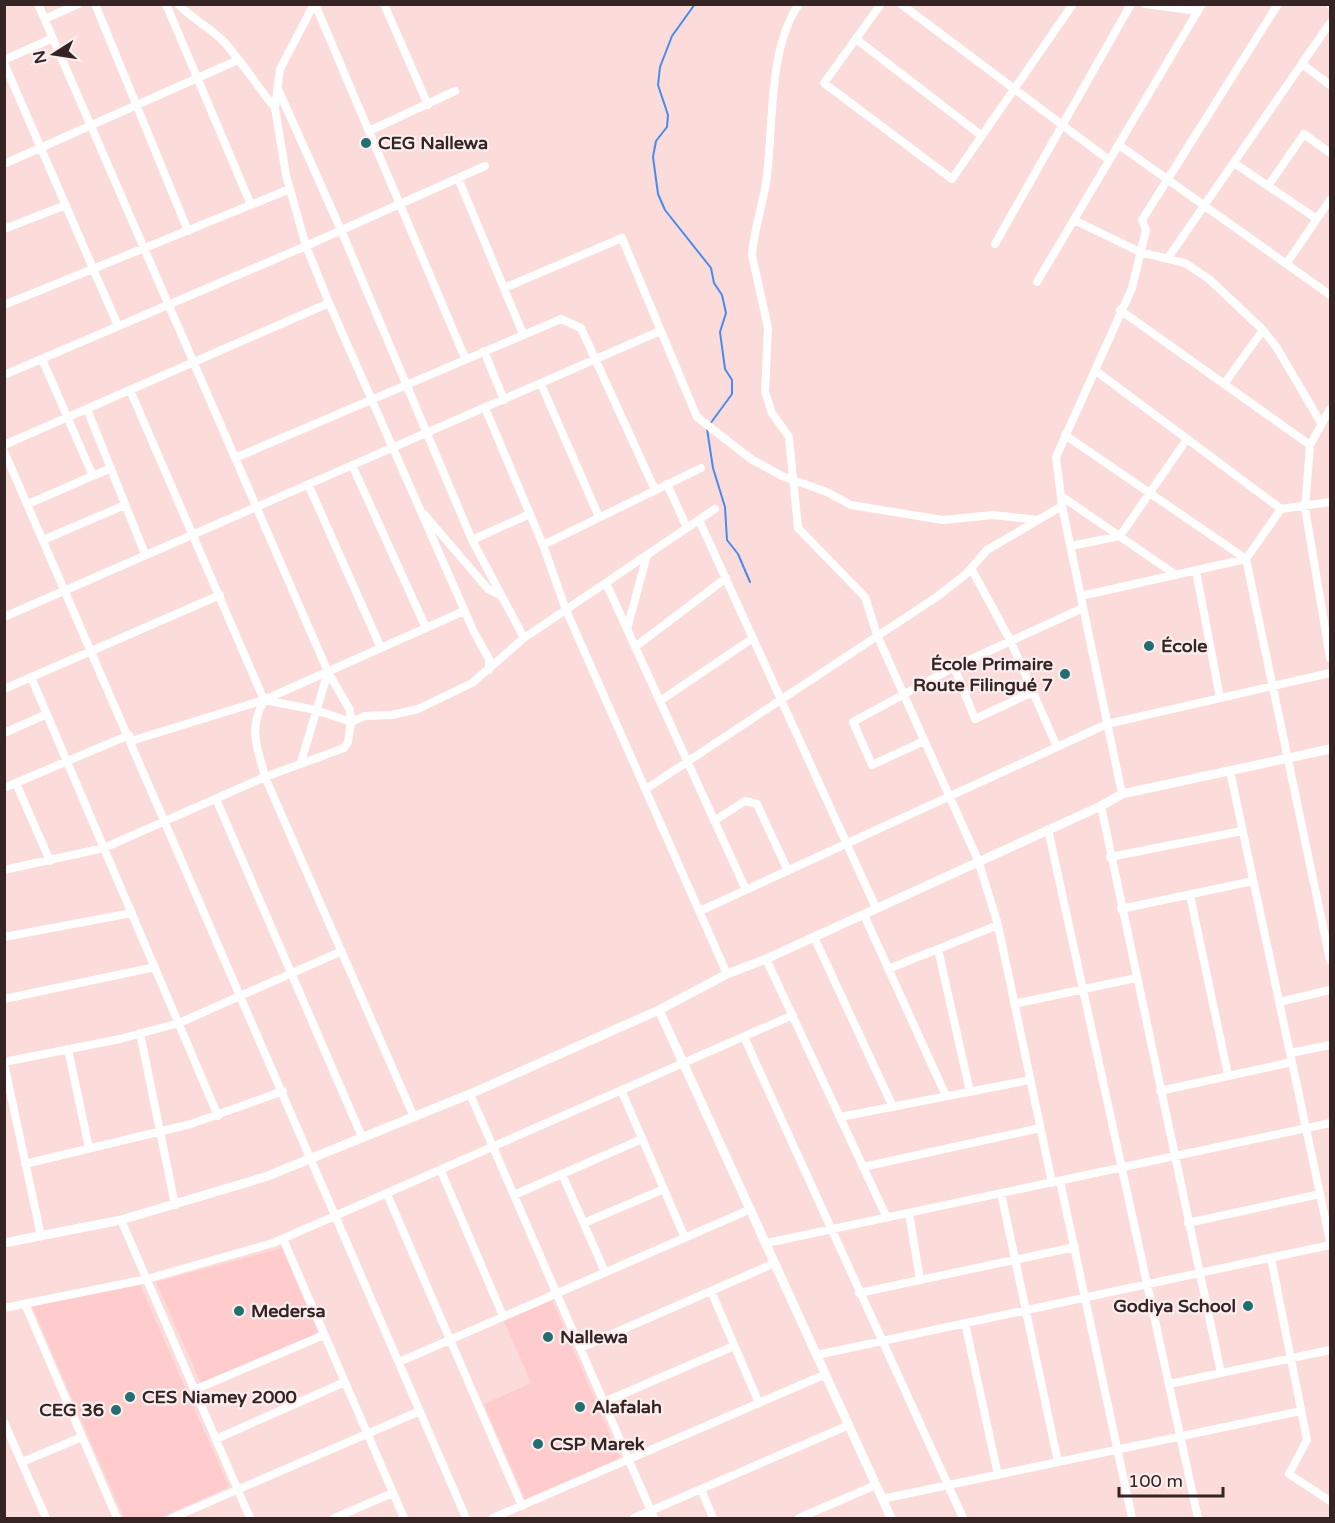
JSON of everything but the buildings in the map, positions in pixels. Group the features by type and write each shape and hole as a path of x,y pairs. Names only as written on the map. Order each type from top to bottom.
{"street":[{"path":"4,870 104,848 301,762 344,748 348,742 351,722 350,710 328,672 38,4"},
{"path":"45,19 78,4"},
{"path":"95,4 188,231"},
{"path":"166,4 251,205"},
{"path":"178,4 191,18 210,29 225,43 275,108"},
{"path":"315,4 285,56 275,108 290,189 306,246 329,303 464,611 489,658 489,670"},
{"path":"315,4 465,358"},
{"path":"384,4 428,105"},
{"path":"798,4 784,32 778,64 766,184 752,255 768,328 765,392 772,413 789,437 798,528 865,597 877,635 978,860 998,925 1040,1128 1075,1247 1132,1518"},
{"path":"880,4 824,83 952,179 1073,4"},
{"path":"901,4 1110,160"},
{"path":"995,244 1131,4"},
{"path":"1037,282 1200,8 1144,4"},
{"path":"1122,794 1062,506 1056,457 1096,371 1120,310 1132,288 1146,230 1142,220 1278,4"},
{"path":"1168,258 1330,23"},
{"path":"53,38 4,61 118,326"},
{"path":"856,39 982,135"},
{"path":"4,164 238,60"},
{"path":"1302,64 1330,85"},
{"path":"278,88 341,230 472,540 524,638"},
{"path":"369,131 455,91"},
{"path":"1268,186 1304,134 1330,153"},
{"path":"1119,145 1330,293"},
{"path":"1234,163 1317,219"},
{"path":"4,375 306,246 485,166"},
{"path":"458,178 523,334"},
{"path":"4,306 290,189"},
{"path":"1286,264 1330,200"},
{"path":"4,229 66,205"},
{"path":"1074,220 1140,252 1185,263 1209,279 1263,330 1280,352 1321,423"},
{"path":"504,288 622,238 696,417 751,459 794,481 827,492 851,505 943,520 993,515 1038,520"},
{"path":"4,445 329,303"},
{"path":"1120,310 1310,445"},
{"path":"235,458 371,402 465,358 561,319 581,328 655,490"},
{"path":"1224,384 1263,330"},
{"path":"4,617 192,533 660,331"},
{"path":"484,351 504,400"},
{"path":"42,359 93,476"},
{"path":"1096,371 1281,509 1305,508 1330,502"},
{"path":"541,384 599,517"},
{"path":"130,390 264,700"},
{"path":"485,408 543,545 566,610 727,974"},
{"path":"87,409 145,554"},
{"path":"1330,409 1310,445 1305,508 1330,658"},
{"path":"1065,435 1246,559 1330,960"},
{"path":"1071,546 1120,536 1187,439"},
{"path":"4,451 242,996 466,1518"},
{"path":"352,465 426,628"},
{"path":"27,504 111,468"},
{"path":"543,545 701,468"},
{"path":"308,484 381,648"},
{"path":"667,484 687,528"},
{"path":"1061,496 1176,575"},
{"path":"43,540 125,505"},
{"path":"417,506 488,589 502,597"},
{"path":"646,789 938,596 971,568 987,550 1062,506"},
{"path":"264,700 316,710 351,722 365,716 392,715 418,709 465,687 489,670 524,638 715,509"},
{"path":"1081,596 1246,559 1281,509"},
{"path":"472,540 530,514"},
{"path":"699,520 876,908"},
{"path":"627,629 647,555"},
{"path":"971,568 1010,640 1057,747"},
{"path":"1196,571 1220,698"},
{"path":"635,647 726,578"},
{"path":"606,583 746,890"},
{"path":"4,688 220,595"},
{"path":"924,741 872,765 853,722 954,667 1083,608"},
{"path":"4,788 130,738 264,700 464,611"},
{"path":"660,701 753,638"},
{"path":"954,667 975,719 1033,693"},
{"path":"301,762 328,672"},
{"path":"700,911 1107,724 1330,673"},
{"path":"31,677 218,1116"},
{"path":"264,700 255,717 253,730 265,777 414,1117"},
{"path":"4,733 47,714"},
{"path":"4,1243 121,1220 265,1177 470,1094 659,1010 727,974 864,915 978,860 1101,806 1122,794 1330,749"},
{"path":"818,1355 1271,1258 1330,1243 1230,771"},
{"path":"16,783 50,861"},
{"path":"216,799 362,1137"},
{"path":"714,821 745,801 757,804 788,871"},
{"path":"1101,806 1221,1373"},
{"path":"1048,830 1198,1518"},
{"path":"1110,857 1242,831"},
{"path":"1121,909 1253,881"},
{"path":"1190,894 1228,1075"},
{"path":"4,937 132,913"},
{"path":"864,915 946,1096"},
{"path":"888,969 998,925"},
{"path":"814,937 893,1107"},
{"path":"938,949 970,1092"},
{"path":"41,1236 4,1062 140,1034 179,1023 342,951"},
{"path":"766,959 887,1218"},
{"path":"4,999 155,967"},
{"path":"1014,1004 1136,978"},
{"path":"1279,1002 1330,990"},
{"path":"659,1010 686,1064 891,1518"},
{"path":"4,1308 147,1279 283,1239 686,1064 793,1015"},
{"path":"140,1034 175,1205"},
{"path":"744,1037 963,1518"},
{"path":"1160,1091 1291,1058 1330,1045"},
{"path":"68,1049 89,1148"},
{"path":"840,1117 1030,1080"},
{"path":"25,1164 218,1116 283,1091"},
{"path":"622,1092 685,1238"},
{"path":"470,1094 652,1515"},
{"path":"766,1243 1330,1123"},
{"path":"863,1167 1040,1128"},
{"path":"514,1195 642,1139"},
{"path":"441,1171 503,1316"},
{"path":"562,1174 605,1272"},
{"path":"584,1223 664,1189"},
{"path":"1001,1193 1058,1462"},
{"path":"387,1194 522,1506"},
{"path":"1188,1223 1320,1194"},
{"path":"399,1362 751,1209"},
{"path":"909,1213 920,1280"},
{"path":"121,1220 250,1518"},
{"path":"283,1239 404,1518"},
{"path":"860,1293 1075,1247"},
{"path":"1271,1258 1307,1440 1288,1474 1330,1501"},
{"path":"580,1348 775,1263"},
{"path":"711,1291 759,1403"},
{"path":"24,1304 117,1518"},
{"path":"965,1323 998,1475"},
{"path":"194,1390 324,1335"},
{"path":"604,1402 734,1346"},
{"path":"1169,1384 1330,1350"},
{"path":"493,1518 826,1374"},
{"path":"216,1439 345,1382"},
{"path":"172,1518 420,1411"},
{"path":"882,1499 1301,1411"},
{"path":"4,1422 46,1518"},
{"path":"634,1518 652,1515 700,1490 849,1425"},
{"path":"22,1462 82,1437"},
{"path":"801,1518 876,1485"},
{"path":"700,1490 713,1518"},
{"path":"334,1518 393,1493"}],"shaded area":[{"path":"282,1248 318,1333 201,1383 156,1282"},
{"name":"CES Niamey 2000","path":"140,1285 229,1487 160,1518 124,1518 32,1306"},
{"path":"552,1300 620,1458 525,1499 484,1404 531,1383 504,1321"}],"waterway":[{"path":"695,4 672,36 660,67 658,85 668,115 667,127 656,141 653,157 658,194 665,210 711,268 714,283 722,295 726,313 720,332 725,369 732,380 732,394 710,424"},
{"path":"707,429 713,468 725,507 727,540 738,554 750,582"}],"place":[{"name":"CEG Nallewa","path":"366,143"},
{"name":"École","path":"1149,646"},
{"name":"École Primaire Route Filingué 7","path":"1065,674"},
{"name":"Godiya School","path":"1248,1306"},
{"name":"Medersa","path":"239,1311"},
{"name":"Nallewa","path":"548,1337"},
{"name":"CES Niamey 2000","path":"130,1397"},
{"name":"Alafalah","path":"580,1407"},
{"name":"CEG 36","path":"116,1410"},
{"name":"CSP Marek","path":"538,1444"}]}
